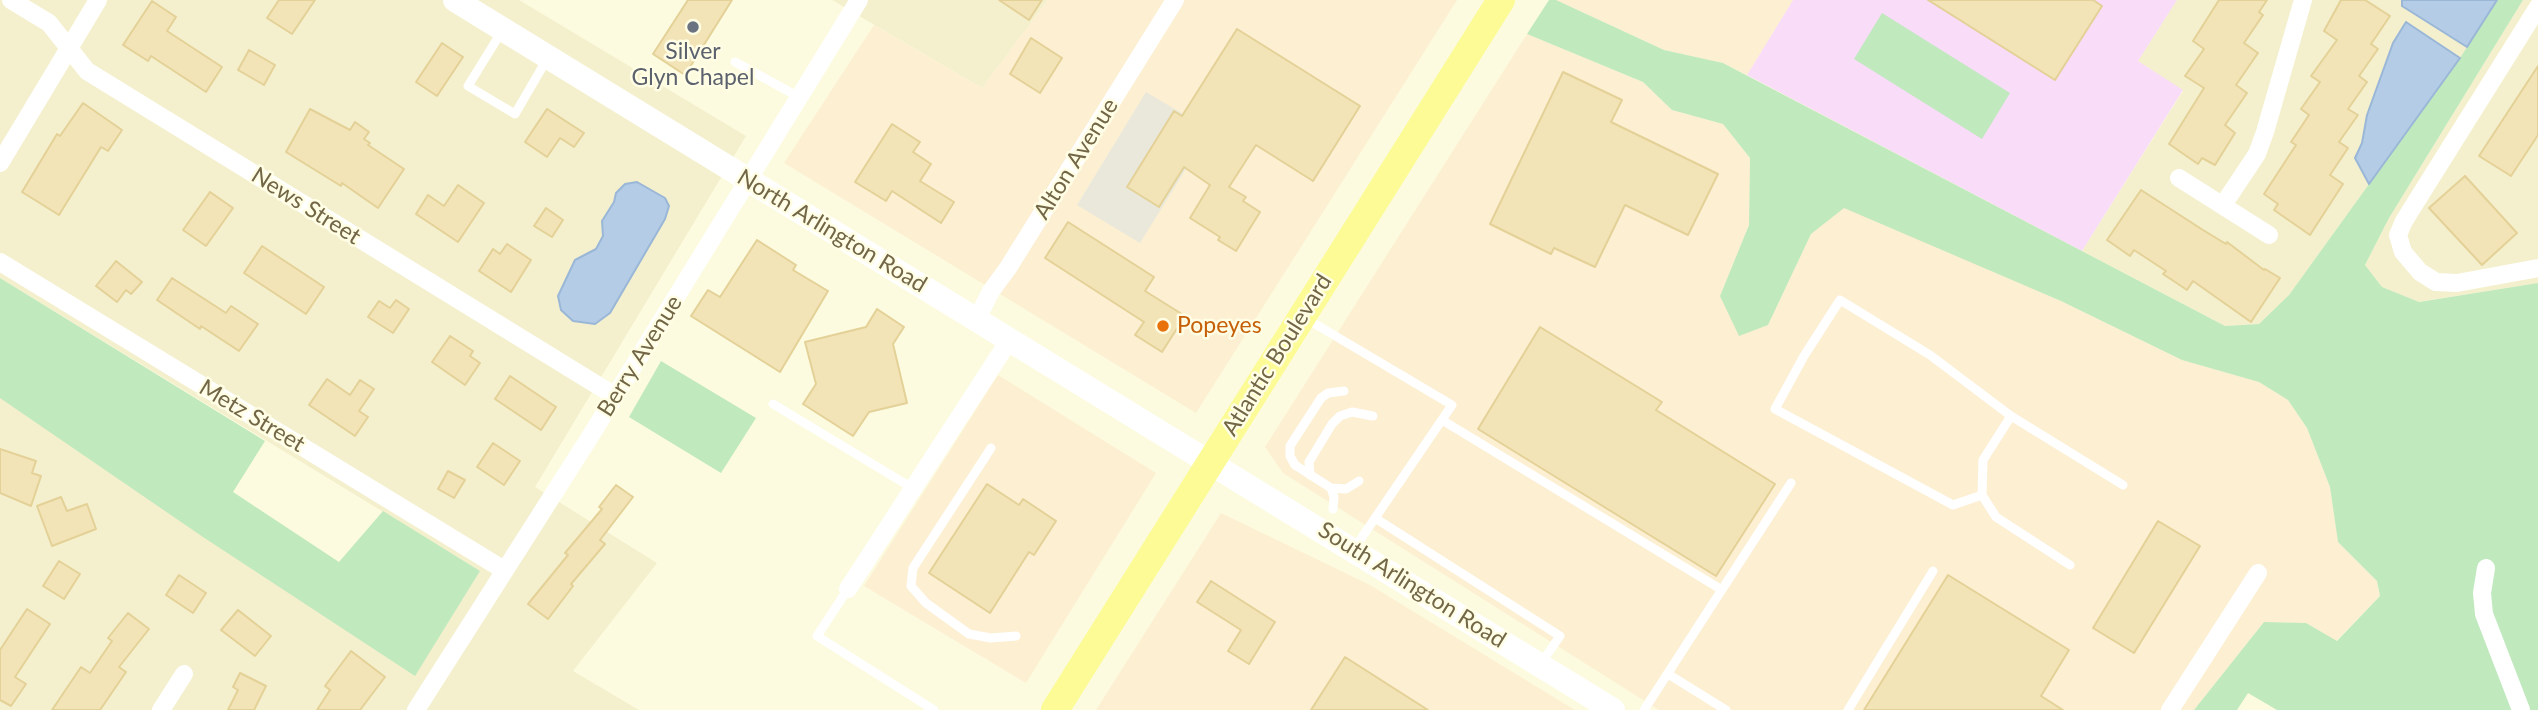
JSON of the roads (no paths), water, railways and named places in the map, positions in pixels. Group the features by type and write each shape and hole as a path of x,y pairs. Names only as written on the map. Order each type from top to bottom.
{"main road":[{"name":"North Arlington Road","path":"454,0 1210,462"},
{"name":"Atlantic Boulevard","path":"1055,710 1501,0"},
{"name":"South Arlington Road","path":"1210,462 1614,710"}],"street":[{"name":"News Street","path":"11,0 49,23 87,71 615,396"},
{"path":"0,163 98,0"},
{"name":"Berry Avenue","path":"416,710 615,396 859,0"},
{"name":"Alton Avenue","path":"977,319 991,291 1175,0"},
{"path":"2223,205 2257,154 2303,0"},
{"path":"2538,7 2404,221 2398,235 2403,252 2420,272 2436,282 2457,283 2538,268"},
{"path":"2179,178 2269,235"},
{"name":"Metz Street","path":"0,262 504,570"},
{"path":"848,589 1010,339"},
{"path":"2486,568 2482,593 2484,614 2521,710"},
{"path":"2170,710 2258,573"},
{"path":"161,710 184,674"}],"lane":[{"path":"503,30 468,86 515,114 548,58"},
{"path":"735,62 799,97"},
{"path":"1982,495 1953,505 1775,409 1804,356 1840,300 1930,355 2011,416 2123,485"},
{"path":"1302,316 1452,405 1354,549"},
{"path":"1344,391 1328,393 1321,398 1290,446 1290,456 1295,465 1331,488 1346,489 1359,481"},
{"path":"773,404 914,489"},
{"path":"1310,475 1309,462 1332,424 1340,416 1352,412 1373,416"},
{"path":"2011,416 1983,460 1982,495 1996,517 2070,565"},
{"path":"1442,420 1722,590"},
{"path":"991,448 914,568 911,586 926,603 969,634 991,638 1016,636"},
{"path":"1644,710 1791,483"},
{"path":"1331,488 1334,497 1333,509"},
{"path":"1375,518 1560,636 1540,665"},
{"path":"1848,710 1933,571"},
{"path":"848,589 817,636 934,710"},
{"path":"1668,674 1726,710"}],"water":[{"path":"2402,0 2497,0 2467,47 2402,6"},
{"path":"2406,22 2460,58 2369,184 2355,158 2393,43"},
{"path":"637,182 665,198 669,206 665,219 610,313 595,324 573,321 561,310 558,296 575,260 596,249 603,236 602,221 614,202 616,193 625,184"}],"place":[{"name":"Silver Glyn Chapel","path":"693,27"},
{"name":"Popeyes","path":"1163,326"}]}
